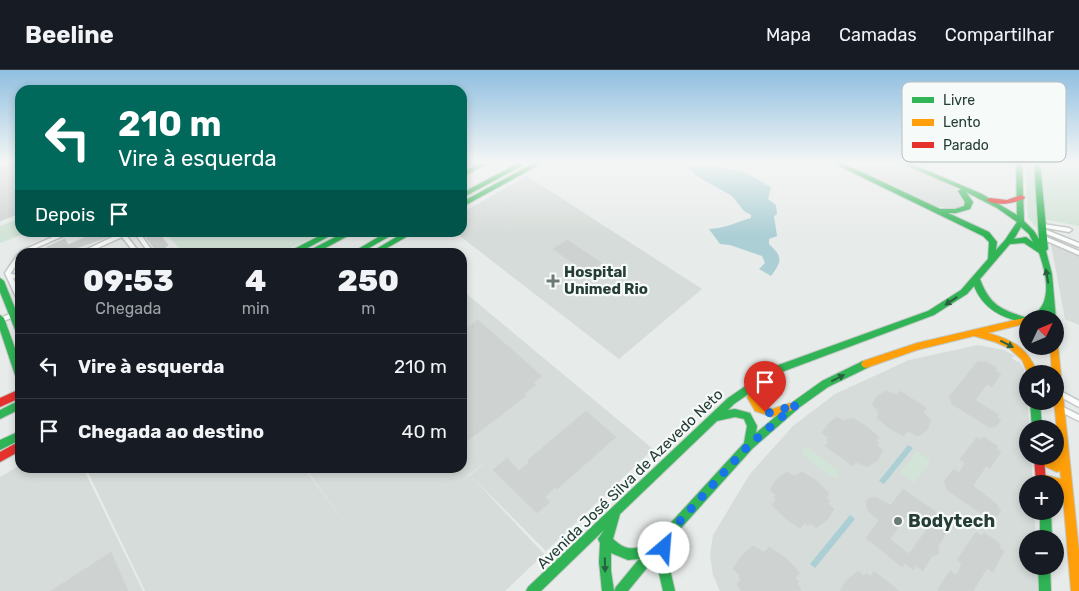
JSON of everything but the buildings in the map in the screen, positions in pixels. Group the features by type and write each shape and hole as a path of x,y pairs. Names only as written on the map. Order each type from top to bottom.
{"main road":[{"path":"467,193 480,186"},
{"path":"479,196 491,186"},
{"path":"467,202 500,186"},
{"path":"886,186 990,237 993,242 992,259"},
{"path":"956,186 1021,221 1038,240 1043,255 1051,310"},
{"path":"1020,186 1021,221"},
{"path":"1039,186 1043,255"},
{"path":"937,210 956,211 967,206 968,197 960,188"},
{"path":"479,196 498,193"},
{"path":"974,195 999,202 1021,197"},
{"name":"Avenida José Silva de Azevedo Neto","path":"532,591 731,401 762,380 791,364 931,313 950,302 976,280 1008,242 1021,221"},
{"path":"303,248 324,237"},
{"path":"321,248 342,237"},
{"path":"364,248 385,237"},
{"path":"382,248 403,237"},
{"path":"1008,242 1026,240 1034,244 1043,255"},
{"path":"976,280 978,290 986,304 1003,315 1019,318"},
{"path":"0,281 15,311"},
{"path":"1043,310 1050,297"},
{"path":"0,319 15,361"},
{"path":"620,591 658,545 749,445 797,404 825,384 868,363 917,347 1019,322"},
{"path":"967,334 996,338 1012,346 1027,357 1030,365"},
{"path":"762,380 752,397 758,408 772,413 797,404"},
{"path":"0,403 15,396"},
{"path":"0,415 15,407"},
{"path":"712,420 734,411 746,415 752,421 754,427 749,445"},
{"path":"0,445 15,437"},
{"path":"1064,444 1078,591"},
{"path":"0,457 15,449"},
{"path":"1064,490 1068,496"},
{"path":"608,591 605,575 604,539 620,506"},
{"path":"669,591 662,567 664,548 671,531"},
{"path":"604,539 622,555 631,557 658,545"},
{"path":"1045,575 1046,591"}],"street":[{"path":"1043,232 1069,230"},
{"path":"1043,232 1079,245"},
{"path":"1043,232 1079,253"},
{"path":"32,248 58,237"},
{"path":"94,248 119,237"},
{"path":"128,237 135,248"},
{"path":"140,237 148,248"},
{"path":"8,274 15,263"},
{"path":"8,274 15,289"},
{"path":"0,276 8,274 15,276"},
{"path":"0,319 15,313"},
{"path":"1064,396 1079,404"},
{"path":"1063,410 1079,418"}],"shaded area":[{"path":"509,186 543,186 702,289 619,359 461,237 467,237 467,210"},
{"path":"891,186 952,186 956,188 965,199 963,206 956,209 934,206"},
{"path":"1051,244 1079,255 1079,325 1065,319"},
{"path":"467,294 653,449 546,551 470,475 544,554 505,591 145,591 88,473 308,473 352,533 309,473 467,473"},
{"path":"978,345 1004,350 1015,356 1012,358 1017,362 1019,361 1022,365 1019,365 1019,410 1028,410 1029,420 1019,420 1019,465 1032,465 1032,475 1019,475 1019,520 1035,520 1035,530 1019,530 1019,575 1037,575 1038,591 720,591 713,575 710,555 713,535 750,474 793,426 835,394 909,360"},
{"path":"15,468 15,473 85,473 143,591 0,591 0,477"}],"green space":[{"path":"1026,186 1079,186 1079,226 1043,219 1040,231 1028,218"},
{"path":"15,220 16,237 0,243 0,226"},
{"path":"169,237 314,237 291,248 179,248"},
{"path":"805,447 836,469 839,476 834,478 830,476 802,454 801,451"},
{"path":"917,451 931,461 914,483 900,473"}],"water":[{"path":"715,186 771,187 768,199 776,205 777,214 774,216 777,236 769,239 769,244 777,252 779,263 771,276 759,269 765,263 762,256 730,245 720,244 709,229 751,218 751,215 744,211 732,196"},
{"path":"908,445 913,448 884,484 879,481"},
{"path":"850,515 855,519 815,568 810,564"}],"traffic: fast":[{"path":"467,193 480,186"},
{"path":"467,202 496,186"},
{"path":"885,186 986,234 993,242 992,259"},
{"path":"960,186 1000,206 1031,232 1044,256 1051,310"},
{"path":"532,591 731,401 776,370 931,313 964,292 1008,242 1021,221 1020,186"},
{"path":"1039,186 1044,249"},
{"path":"942,211 956,211 967,207 969,202 962,191"},
{"path":"303,248 324,237"},
{"path":"321,248 342,237"},
{"path":"364,248 385,237"},
{"path":"382,248 403,237"},
{"path":"1008,242 1026,240 1040,251"},
{"path":"976,280 979,289 988,303 1000,312 1019,319"},
{"path":"0,281 15,319"},
{"path":"1043,310 1050,297"},
{"path":"0,318 15,361"},
{"path":"620,591 658,545 749,445 797,404 825,384 866,364"},
{"path":"0,415 15,407"},
{"path":"1036,410 1036,420"},
{"path":"717,417 735,413 747,416 752,426 749,445"},
{"path":"0,445 15,438"},
{"path":"608,591 605,552 608,534 615,515"},
{"path":"1045,520 1046,530"},
{"path":"668,538 663,565 669,591"},
{"path":"604,539 617,550 628,554 640,553 655,546"},
{"path":"1044,575 1045,591"}],"traffic: slow":[{"path":"866,364 917,347 1019,322"},
{"path":"978,335 987,336 1012,346 1025,357 1030,365"},
{"path":"1055,355 1077,591"},
{"path":"760,382 752,397 758,408 772,413 790,407"},
{"path":"1053,465 1057,467 1060,465"},
{"path":"1064,490 1067,494"}],"traffic: jam":[{"path":"990,200 1008,202 1021,197"},
{"path":"0,403 15,396"},
{"path":"0,457 15,449"},
{"path":"1040,465 1040,475"}],"place":[{"name":"Hospital Unimed Rio","path":"553,281"},
{"name":"Bodytech","path":"898,521"}],"route":[{"path":"664,548 671,531 749,445 797,404 772,413 765,412"}]}
